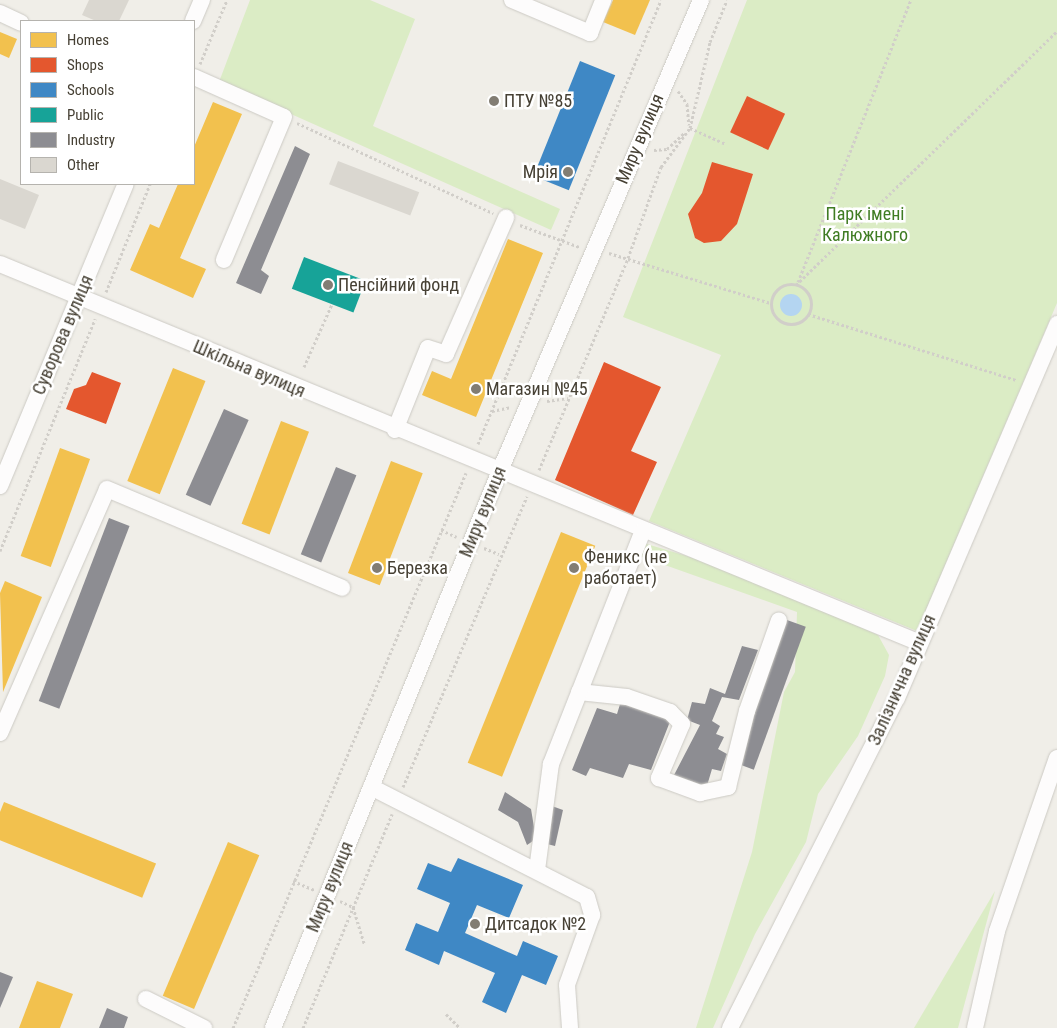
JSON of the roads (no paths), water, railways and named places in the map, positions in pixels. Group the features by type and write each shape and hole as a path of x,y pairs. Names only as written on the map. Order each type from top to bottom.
{"street":[{"path":"194,20 202,0"},
{"path":"517,1 590,32 603,0"},
{"name":"Миру вулиця","path":"273,1028 499,473 701,0"},
{"path":"0,14 20,23"},
{"path":"195,77 284,117 224,260"},
{"name":"Суворова вулиця","path":"0,486 126,185"},
{"path":"395,430 428,348 446,354 506,218"},
{"name":"Шкільна вулиця","path":"0,264 395,430 472,460 499,473 920,643"},
{"name":"Залізнична вулиця","path":"730,1028 897,698 1057,324"},
{"path":"0,733 107,490 342,588"},
{"path":"537,870 551,764 643,530"},
{"path":"579,692 627,697 670,712 682,724 659,778 700,793 728,786 747,711 779,620"},
{"path":"975,1028 997,932 1057,758"},
{"path":"371,787 398,798 587,897 592,915 567,985 570,1028"},
{"path":"146,999 204,1028"}],"water":[{"path":"791,294 799,297 802,305 799,313 791,316 783,313 780,305 783,297"}],"place":[{"name":"ПТУ №85","path":"494,101"},
{"name":"Мрія","path":"568,172"},
{"name":"Пенсійний фонд","path":"328,285"},
{"name":"Магазин №45","path":"476,389"},
{"name":"Березка","path":"377,568"},
{"name":"Феникс (не работает)","path":"574,568"},
{"name":"Дитсадок №2","path":"475,924"}],"park label":[{"name":"Парк імені Калюжного","path":"865,225"}]}
